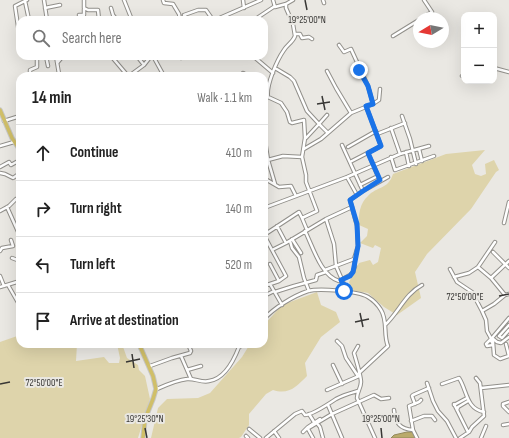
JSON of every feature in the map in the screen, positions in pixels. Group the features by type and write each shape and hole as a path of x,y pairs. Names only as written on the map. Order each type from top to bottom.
{"main road":[{"path":"0,110 13,142 16,145"},
{"path":"0,117 16,147"},
{"path":"142,348 156,380 156,389 147,417 144,438"}],"street":[{"path":"44,0 46,16"},
{"path":"79,16 84,15 84,0"},
{"path":"124,0 130,16"},
{"path":"163,0 164,3 173,4"},
{"path":"171,0 179,16"},
{"path":"243,0 244,8"},
{"path":"224,16 261,0"},
{"path":"273,0 275,6"},
{"path":"260,16 275,6 286,4 293,0"},
{"path":"424,0 432,12"},
{"path":"16,16 15,6 26,1 29,16"},
{"path":"286,4 286,8 291,18 295,38 278,58 268,90 268,97 281,103 290,122 292,123 304,120 305,138 302,157 309,191 317,211 302,218"},
{"path":"45,8 60,5"},
{"path":"84,8 98,10 99,16"},
{"path":"111,8 114,16"},
{"path":"184,16 198,10 206,10 211,16"},
{"path":"393,36 413,24"},
{"path":"295,34 300,34 302,38 309,37 312,39"},
{"path":"339,45 344,52 350,49 368,86 373,104"},
{"path":"30,72 30,70 37,67 37,60"},
{"path":"47,60 48,66"},
{"path":"115,60 125,72"},
{"path":"140,60 144,65"},
{"path":"134,72 148,60"},
{"path":"154,60 162,72"},
{"path":"257,60 273,74"},
{"path":"58,62 59,72"},
{"path":"274,68 294,81 307,111 328,134"},
{"path":"497,69 509,72"},
{"path":"327,71 351,113"},
{"path":"303,149 328,134 351,113 379,100 380,89"},
{"path":"350,162 381,146 366,106"},
{"path":"305,138 328,115"},
{"path":"402,116 412,145 416,164"},
{"path":"4,122 16,118"},
{"path":"348,147 376,133 404,123"},
{"path":"391,128 400,154"},
{"path":"0,146 13,142"},
{"path":"342,145 363,191"},
{"path":"268,206 355,174 391,157 429,146"},
{"path":"419,149 422,161"},
{"path":"406,152 409,166"},
{"path":"368,153 380,180"},
{"path":"275,184 268,160 283,156 302,157"},
{"path":"391,157 395,170 416,164 434,156"},
{"path":"0,168 9,162 11,165 16,162"},
{"path":"0,173 13,178 16,176"},
{"path":"360,185 378,176"},
{"path":"347,177 357,195"},
{"path":"268,233 299,212 318,260 325,271 333,279 341,280 350,276 355,266 354,259 358,246 357,226 350,200 380,180 388,177"},
{"path":"268,180 278,187 291,186 296,196"},
{"path":"0,211 7,208 16,199"},
{"path":"504,224 509,202"},
{"path":"272,250 326,219 352,207"},
{"path":"7,208 16,227"},
{"path":"326,219 334,244 336,266 347,292"},
{"path":"277,226 286,243"},
{"path":"0,251 2,248 13,246 10,240"},
{"path":"291,240 301,253"},
{"path":"291,240 293,250 299,257 309,291"},
{"path":"454,277 469,273 478,267 494,242"},
{"path":"268,243 286,276 279,281 270,284 282,305"},
{"path":"493,252 509,268"},
{"path":"12,258 16,260"},
{"path":"268,294 316,280 316,275 354,259"},
{"path":"491,278 509,261"},
{"path":"270,264 279,281"},
{"path":"478,267 491,278 505,295"},
{"path":"450,269 457,282 472,292 486,320 487,331 490,340 493,342 494,355 500,360 509,356 506,344"},
{"path":"0,276 4,286"},
{"path":"0,287 16,282"},
{"path":"8,284 16,299"},
{"path":"385,325 397,312 405,298 422,285"},
{"path":"268,316 287,300 317,289 347,292 367,297 377,304 382,311 385,325 385,337 388,346 359,375 327,390"},
{"path":"482,311 505,295 509,294"},
{"path":"509,318 492,338 500,343 509,337"},
{"path":"509,325 499,336 502,338 509,330"},
{"path":"338,341 342,346 346,358 359,375"},
{"path":"358,346 354,352 361,383 357,396 375,438"},
{"path":"150,366 191,352 190,348"},
{"path":"156,389 169,383 188,379 208,382 215,380 231,365 239,348"},
{"path":"181,356 191,379"},
{"path":"333,365 342,384"},
{"path":"187,370 201,366"},
{"path":"442,384 459,378 466,400 484,412"},
{"path":"460,438 483,418 484,412 481,388 480,383 476,378"},
{"path":"427,383 438,411 447,421 456,438"},
{"path":"481,388 509,385"},
{"path":"415,404 412,396 429,388"},
{"path":"266,438 295,414 302,411 305,415 309,414 337,399 358,391"},
{"path":"303,432 316,422 358,401 374,395 381,399 389,398"},
{"path":"417,438 413,430 409,405 415,404 421,400"},
{"path":"466,400 454,404 468,432"},
{"path":"457,410 458,407 466,400"},
{"path":"509,402 503,406 509,412"},
{"path":"328,405 342,438"},
{"path":"394,410 397,423 407,430 413,430"},
{"path":"309,414 320,427 323,438"},
{"path":"411,421 427,415 432,416 436,420"},
{"path":"503,425 509,424"},
{"path":"481,438 486,426"},
{"path":"249,428 260,438"},
{"path":"307,429 313,438"},
{"path":"274,431 279,438"}],"shaded area":[{"path":"485,150 472,165 475,174 481,176 486,174 485,164 494,160 499,170 496,172 471,209 427,254 415,272 421,298 397,315 384,307 368,293 351,290 349,282 359,263 370,260 373,265 378,262 381,248 375,245 373,248 360,243 367,236 368,229 359,225 360,209 365,199 371,193 388,183 393,174 446,154"},
{"path":"317,292 321,305 336,312 340,322 321,337 305,363 307,376 299,384 288,391 273,390 266,394 249,414 249,425 239,438 151,438 158,408 167,399 198,398 210,393 242,357 248,348 268,348 268,321 282,305"},
{"path":"16,336 16,348 77,348 76,361 104,357 109,363 119,363 120,358 118,348 123,348 127,358 138,365 139,370 145,376 150,399 138,438 0,438 0,342"},
{"path":"413,432 416,438 391,438 394,435"}],"route":[{"path":"344,291 347,292 341,280 350,276 353,272 355,266 354,259 358,246 357,224 350,200 380,180 368,153 381,146 366,106 373,104 368,86 359,70"}]}
